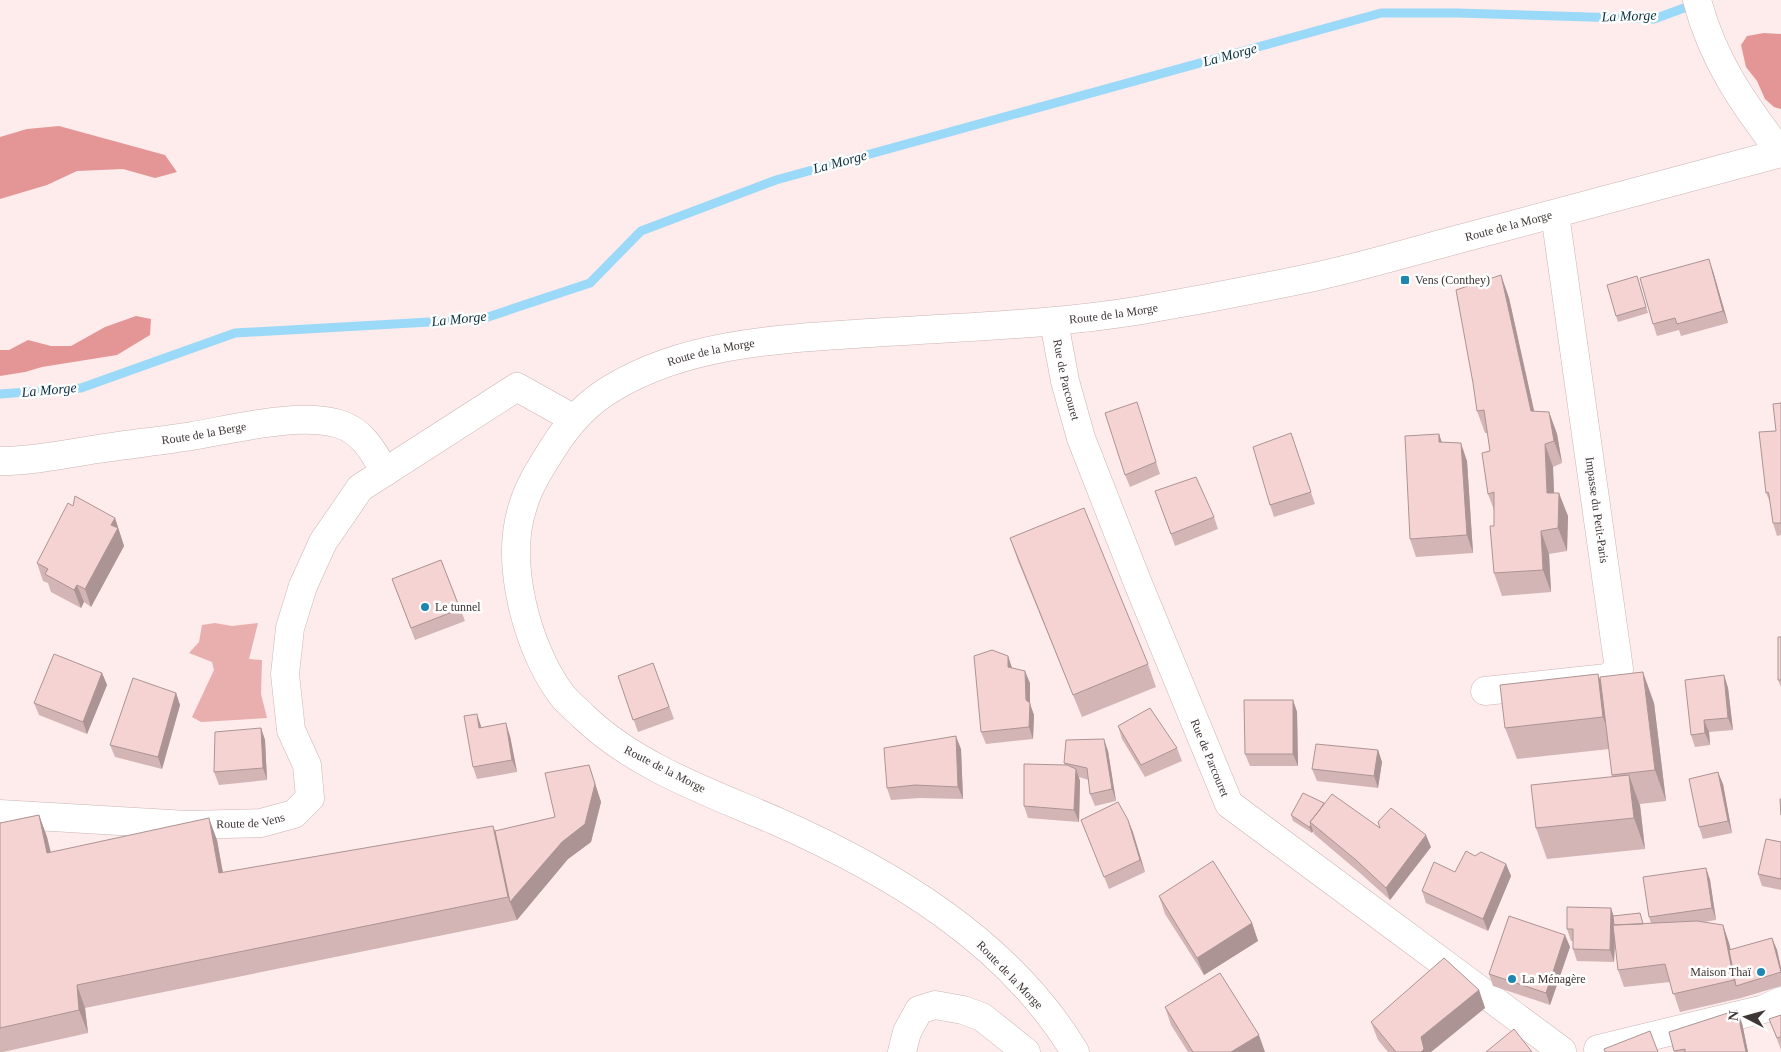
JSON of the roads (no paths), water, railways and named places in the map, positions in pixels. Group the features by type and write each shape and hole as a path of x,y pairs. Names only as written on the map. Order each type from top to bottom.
{"street":[{"path":"1697,0 1704,27 1726,74 1781,153"},
{"name":"Route de la Morge","path":"1075,1052 1064,1034 1030,992 998,959 963,928 913,892 855,858 637,758 603,735 562,696 535,650 520,598 516,552 521,511 536,475 557,441 574,420 607,390 641,372 680,357 719,348 809,337 1054,322 1138,310 1317,276 1781,153"},
{"name":"Impasse du Petit-Paris","path":"1485,691 1607,678 1620,669 1555,214"},
{"name":"Rue de Parcouret","path":"1054,322 1064,381 1081,438 1137,581 1229,804 1562,1052"},
{"path":"385,472 517,387 574,420"},
{"name":"Route de la Berge","path":"0,461 46,457 191,436 236,427 290,421 323,421 341,424 356,432 367,443 385,472"},
{"name":"Route de Vens","path":"0,814 187,825 261,823 294,814 310,798 307,765 291,730 285,674 290,628 303,586 323,542 360,488 385,472"},
{"path":"1562,1052 1572,1042 1579,1040 1593,1044 1598,1050 1764,1009 1781,1001"},
{"path":"902,1052 907,1032 919,1010 935,1005 964,1010 982,1016 1026,1052"}],"waterway":[{"name":"La Morge","path":"0,394 81,388 235,333 482,319 590,283 641,231 776,180 1381,13 1457,13 1654,19 1695,4"}],"place":[{"name":"Vens (Conthey)","path":"1405,280"},
{"name":"Le tunnel","path":"425,607"},
{"name":"Maison Thaï","path":"1761,972"},
{"name":"La Ménagère","path":"1512,979"}]}
